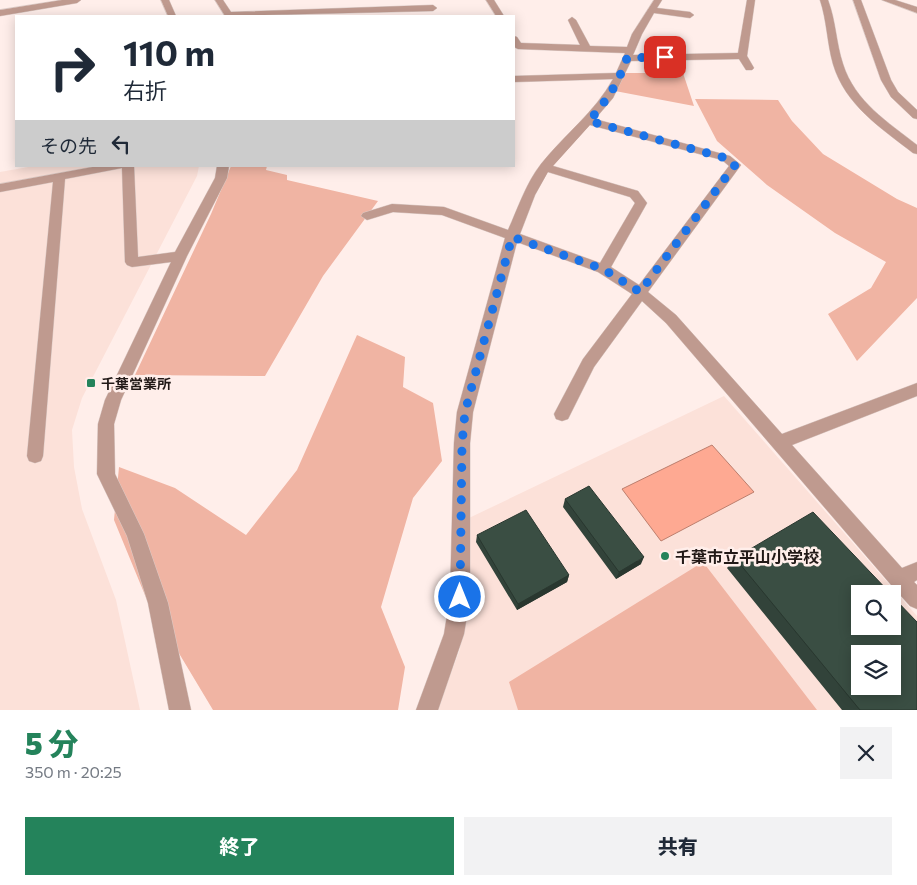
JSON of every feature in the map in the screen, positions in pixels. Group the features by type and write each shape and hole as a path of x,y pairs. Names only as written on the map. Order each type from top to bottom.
{"street":[{"path":"0,12 77,0"},
{"path":"165,0 172,15"},
{"path":"219,0 228,15"},
{"path":"490,0 499,15"},
{"path":"750,68 742,56 751,0"},
{"path":"824,0 829,13 838,64 850,92 866,110 917,151"},
{"path":"857,0 866,21 876,59 893,92 917,116"},
{"path":"886,0 917,10"},
{"path":"426,710 454,634 460,597 462,444 465,412 512,237 528,195 545,167 608,98 620,76 628,54 655,5 690,15"},
{"path":"254,15 433,8"},
{"path":"572,20 586,48"},
{"path":"515,41 518,46 586,48 628,54 742,56"},
{"path":"515,79 620,76"},
{"path":"904,104 917,103"},
{"path":"562,414 588,363 735,165 726,158 589,121"},
{"path":"0,188 113,167"},
{"path":"128,167 132,262 180,256"},
{"path":"180,710 158,603 135,534 106,474 106,424 113,400 180,256 221,178 223,167"},
{"path":"545,167 634,194 641,203 603,269"},
{"path":"35,456 59,177"},
{"path":"367,216 392,208 444,211 603,269 640,292 671,319 917,599"},
{"path":"780,442 917,389"},
{"path":"899,580 917,571"}],"shaded area":[{"path":"625,73 683,73 694,106 615,91"},
{"path":"695,99 778,100 792,121 823,154 897,199 917,208 917,298 857,361 828,314 871,288 886,262 835,233 767,185 717,141"},
{"name":"千葉営業所","path":"28,167 199,167 197,176 82,398 72,430 74,467 82,509 116,600 140,710 0,710 0,172"},
{"path":"231,167 267,167 266,170 287,175 287,180 378,201 323,276 265,376 135,375 211,214"},
{"path":"357,335 405,357 403,387 433,403 442,461 413,498 381,607 405,667 398,710 213,710 147,600 114,520 119,467 175,488 246,535 297,470"},
{"name":"千葉市立平山小学校","path":"724,396 890,585 851,585 851,635 901,635 901,598 917,616 917,710 437,710 460,649 469,518"},
{"path":"712,445 754,492 661,541 622,489"},
{"path":"703,562 817,710 518,710 509,682"}],"building":[{"path":"589,486 644,557 619,572 565,499"},
{"path":"526,510 569,575 518,604 477,535"},
{"path":"813,512 882,585 851,585 851,635 901,635 901,605 917,622 917,710 860,710 735,558"}],"place":[{"name":"千葉営業所","path":"91,383"},
{"name":"千葉市立平山小学校","path":"665,556"}],"route":[{"path":"460,597 460,514 465,412 512,237 603,269 640,292 735,165 726,158 589,121 608,98 627,58 665,57"}]}
